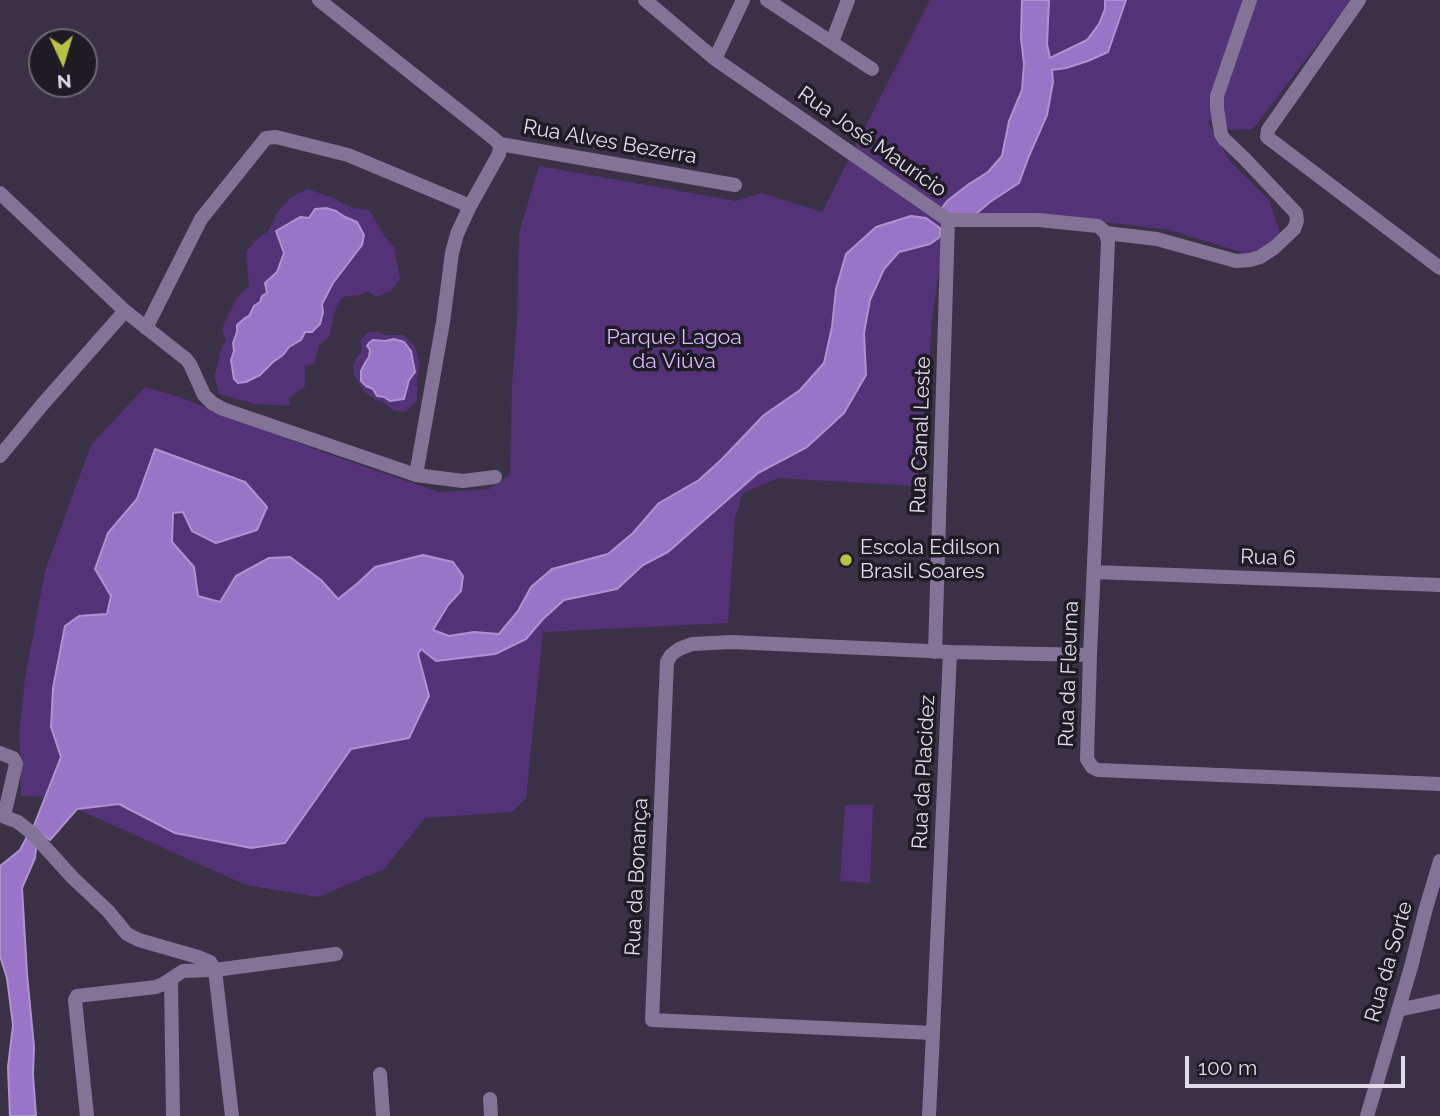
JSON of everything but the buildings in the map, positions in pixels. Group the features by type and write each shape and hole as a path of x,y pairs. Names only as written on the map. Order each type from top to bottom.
{"street":[{"name":"Rua José Maurício","path":"645,0 715,59 948,220 1038,220 1098,226 1106,233 1157,239 1236,261 1260,257 1274,248 1294,229 1297,221 1296,213 1221,134 1217,96 1250,0"},
{"path":"715,59 743,0"},
{"path":"767,0 872,69"},
{"path":"832,42 848,0"},
{"path":"1359,0 1266,134 1268,139 1440,268"},
{"name":"Rua Alves Bezerra","path":"327,3 500,144 735,185"},
{"path":"146,328 201,219 266,138 276,137 348,155 470,206"},
{"path":"416,475 443,322 452,253 457,234 470,206 499,154 500,144"},
{"path":"1,196 125,311 186,359 204,395 212,403 416,475 463,481 495,477"},
{"name":"Rua Canal Leste","path":"935,652 948,220"},
{"name":"Rua da Fleuma","path":"1106,233 1108,242 1087,760 1098,770 1440,784"},
{"path":"0,456 125,311"},
{"name":"Rua 6","path":"1094,572 1440,585"},
{"name":"Rua da Bonança","path":"933,1033 652,1020 667,662 679,649 692,644 732,642 950,652"},
{"path":"950,652 1090,655"},
{"name":"Rua da Placidez","path":"933,1033 950,652"},
{"path":"0,753 13,758 16,764 2,816 18,822 33,834 127,934 210,962 215,970 232,1116"},
{"name":"Rua da Sorte","path":"1367,1116 1438,869"},
{"path":"87,1116 75,999 77,996 156,987 183,971 215,970 336,954"},
{"path":"171,980 173,1116"},
{"path":"1398,1010 1440,1001"},
{"path":"929,1116 933,1033"},
{"path":"380,1074 383,1116"},
{"path":"490,1099 491,1116"}],"green space":[{"name":"Parque Lagoa da Viúva","path":"930,0 1351,0 1253,129 1231,130 1207,120 1229,160 1269,200 1282,240 1247,254 1170,230 1046,215 948,222 932,319 928,388 916,486 778,478 743,493 735,518 728,623 543,632 526,798 512,812 425,818 384,869 318,897 246,885 77,809 119,804 175,833 251,848 285,843 351,749 409,738 429,696 418,654 448,605 461,591 375,567 338,600 321,580 236,576 220,602 197,596 194,567 172,542 173,513 183,512 155,449 137,499 108,533 111,596 107,614 79,616 65,626 53,687 51,727 61,757 46,797 21,796 19,735 25,678 45,571 91,445 145,387 439,492 489,489 510,475 519,233 539,166 736,201 762,193 822,212"},
{"path":"307,189 352,208 369,210 394,247 400,279 391,291 376,297 368,291 342,297 335,311 329,337 319,345 314,364 305,366 305,386 289,398 290,406 255,404 219,394 214,375 226,340 222,329 236,299 249,285 246,252 269,230 276,214 290,198"},
{"path":"368,332 403,335 415,346 420,364 417,401 405,412 393,410 365,392 354,375 353,365 362,349 360,341"},
{"path":"845,805 873,805 870,883 840,881"}],"shaded area":[{"path":"1022,0 1049,0 1047,44 1050,58 1087,40 1099,24 1105,9 1105,0 1126,0 1108,52 1088,61 1052,70 1053,82 1047,115 1019,183 970,219 939,212 947,201 988,172 1002,156 1009,121 1022,90"},
{"path":"326,208 357,222 364,235 362,245 333,283 322,304 320,324 312,332 305,332 301,340 289,347 260,375 238,383 234,379 231,360 237,325 249,316 254,306 267,293 265,283 277,272 284,253 276,231 300,217 309,218 315,209"},
{"path":"911,216 926,218 940,228 940,237 930,244 899,252 884,269 870,300 864,333 866,375 844,413 807,447 758,473 668,552 643,565 617,589 564,600 526,639 495,654 436,661 421,649 418,654 429,696 409,738 351,749 285,843 251,848 175,833 119,804 77,809 50,840 33,828 61,757 51,727 53,688 65,626 79,616 107,614 111,596 95,569 108,533 137,499 155,449 245,482 267,507 257,530 216,543 192,531 183,512 173,513 172,542 194,567 198,596 220,602 236,576 269,558 290,557 321,580 338,599 375,567 423,555 453,562 463,576 461,591 448,605 433,630 449,636 474,632 499,634 518,611 531,587 552,569 608,554 633,533 659,503 699,480 764,415 800,390 824,363 832,327 836,289 846,254 876,227"},
{"path":"394,339 404,342 411,351 415,372 409,380 404,399 390,401 377,396 373,389 361,381 361,371 369,357 369,343 373,340"},
{"path":"29,833 37,840 35,858 22,888 34,1047 36,1116 10,1116 8,1067 13,1025 7,978 0,956 0,866 20,850"}],"place":[{"name":"Escola Edilson Brasil Soares","path":"846,560"}]}
